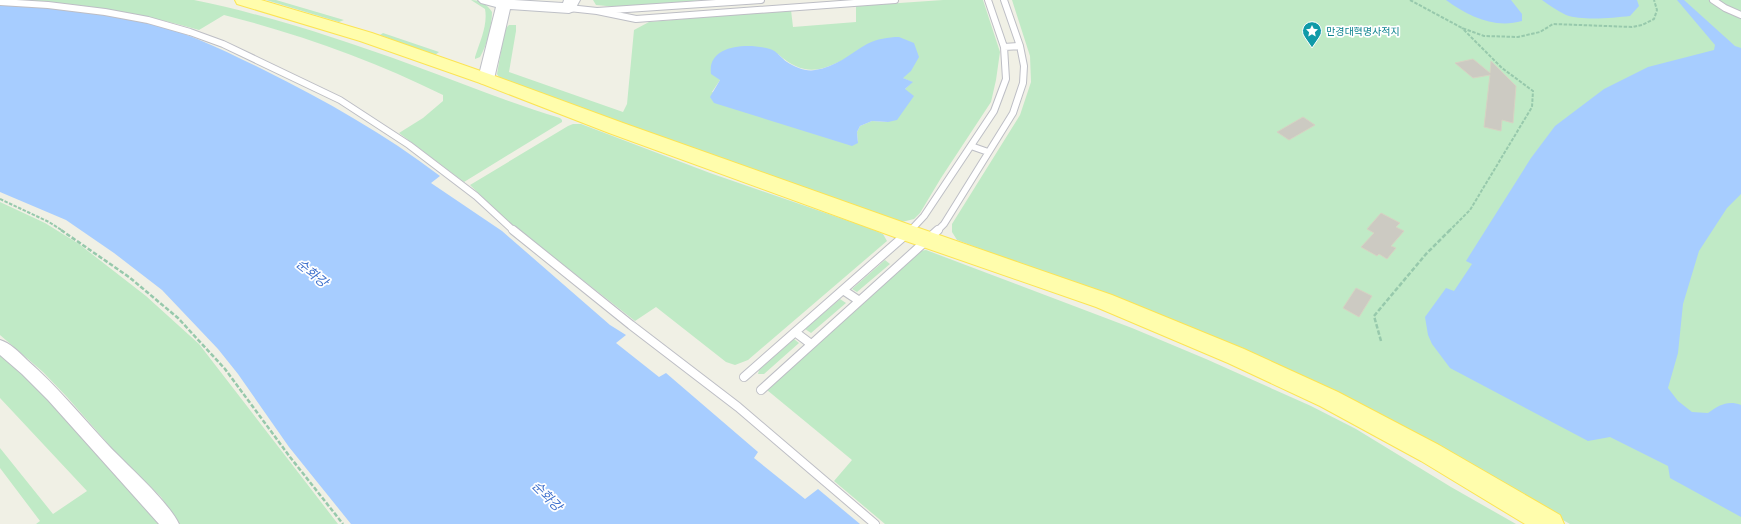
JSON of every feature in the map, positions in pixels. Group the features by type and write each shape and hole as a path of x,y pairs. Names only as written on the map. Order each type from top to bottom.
{"main road":[{"path":"242,0 359,35 486,79 616,128 916,236 1104,301 1236,356 1342,406 1430,453 1550,524"}],"street":[{"path":"486,0 504,4 570,4"},
{"path":"486,79 504,4"},
{"path":"0,346 23,364 54,394 104,451 153,502 170,524"}],"lane":[{"path":"597,11 760,0"},
{"path":"570,4 636,19 895,0"},
{"path":"761,390 858,300 916,236 924,216 994,111 1006,79 1006,65 1004,47 988,0"},
{"path":"744,378 843,290 916,236 944,224 1013,113 1023,83 1024,66 1020,46 1004,0"},
{"path":"1714,0 1725,8 1741,14"},
{"path":"0,2 48,5 105,12 148,20 190,32 224,44 340,100 408,145 476,196 522,238 631,325 738,407 875,524"},
{"path":"1004,47 1020,46"},
{"path":"972,146 988,152"},
{"path":"843,290 858,300"},
{"path":"795,332 811,344"}],"path":[{"path":"1410,0 1462,28 1484,36 1518,37 1540,32 1553,24 1632,27 1642,25 1654,19 1657,10 1654,0"},
{"path":"1381,341 1374,316 1426,254 1470,210 1532,107 1533,91 1502,68 1462,28"},
{"path":"0,199 49,222 81,242 129,277 178,318 225,369 290,457 343,524"}],"green space":[{"path":"24,0 194,0 222,6 277,20 358,46 560,118 562,122 464,182 399,133 423,118 443,101 443,95 390,71 336,49 252,22 224,15 199,30 112,10"},
{"path":"266,0 276,0 344,20 339,22"},
{"path":"471,0 483,3 492,12 490,29 485,47 480,57 475,59 486,15 485,9"},
{"path":"593,0 704,0 617,7 596,5"},
{"path":"943,0 983,0 1000,52 991,102 920,213 914,219 902,222 500,79 497,74 505,29 509,25 516,25 509,72 623,112 627,104 634,30 649,22 791,10 793,27 856,22 856,6","holes":["778,54 797,67 814,70 831,65 851,56 912,82 905,89 888,122 872,121 860,126 857,132 858,142 712,92 720,80"]},
{"path":"1012,0 1741,0 1741,524 1570,524 1336,392 1243,348 957,240 952,232 952,224 1020,115 1031,82 1030,56"},
{"path":"383,33 439,52 435,55 432,54 380,35"},
{"path":"573,124 581,124 710,173 869,228 883,234 887,241 748,360 735,365 726,362 656,307 635,321 505,219 470,185"},
{"path":"0,202 45,223 79,244 146,296 199,344 338,524 180,524 161,497 116,453 67,397 43,372 0,335"},
{"path":"926,250 1132,328 1311,406 1356,429 1451,487 1516,524 885,524 834,481 852,460 767,390 920,251"},
{"path":"885,260 890,264 857,292 852,289"},
{"path":"840,299 846,303 811,333 805,329"},
{"path":"794,339 799,343 764,374 758,374 759,370"},
{"path":"0,355 37,387 159,524 36,524 40,521 0,468 0,448 53,514 87,491 0,398"}],"water":[{"path":"1446,0 1511,0 1522,14 1522,21 1501,23 1482,20 1454,6"},
{"path":"1542,0 1637,0 1639,6 1630,16 1615,18 1581,18 1566,15"},
{"path":"1677,0 1684,0 1735,46 1741,48 1741,194 1727,208 1699,251 1683,304 1678,353 1668,388 1678,401 1692,412 1708,413 1728,403 1741,405 1741,517 1670,478 1668,466 1610,437 1588,441 1450,368 1432,344 1428,335 1425,317 1446,288 1454,291 1472,264 1466,261 1531,158 1555,126 1604,89 1648,67 1714,50 1715,45"},
{"name":"순화강","path":"0,3 35,5 121,16 171,29 218,48 264,70 355,119 398,146 440,176 431,183 502,231 610,325 626,335 616,343 659,377 666,373 758,452 754,458 805,499 818,489 860,524 351,524 289,447 238,374 218,349 162,290 114,253 66,220 0,192"},
{"path":"891,37 899,37 914,43 919,57 911,71 903,78 913,82 905,89 914,96 897,120 888,122 872,121 860,126 857,132 858,143 852,146 714,103 710,97 720,80 711,74 712,64 722,51 731,48 751,46 770,49 775,51 793,66 804,70 812,70 830,66 871,42"}],"building":[{"path":"1473,59 1490,73 1491,61 1516,86 1513,123 1502,120 1501,131 1484,127 1490,75 1473,78 1455,63"},
{"path":"1303,117 1315,125 1289,140 1277,132"},
{"path":"1381,213 1400,223 1396,227 1404,231 1391,246 1396,248 1387,259 1379,254 1377,256 1361,247 1374,233 1367,229"},
{"path":"1356,288 1372,296 1359,317 1343,308"}],"place":[{"name":"만경대혁명사적지","path":"1312,48"}]}
